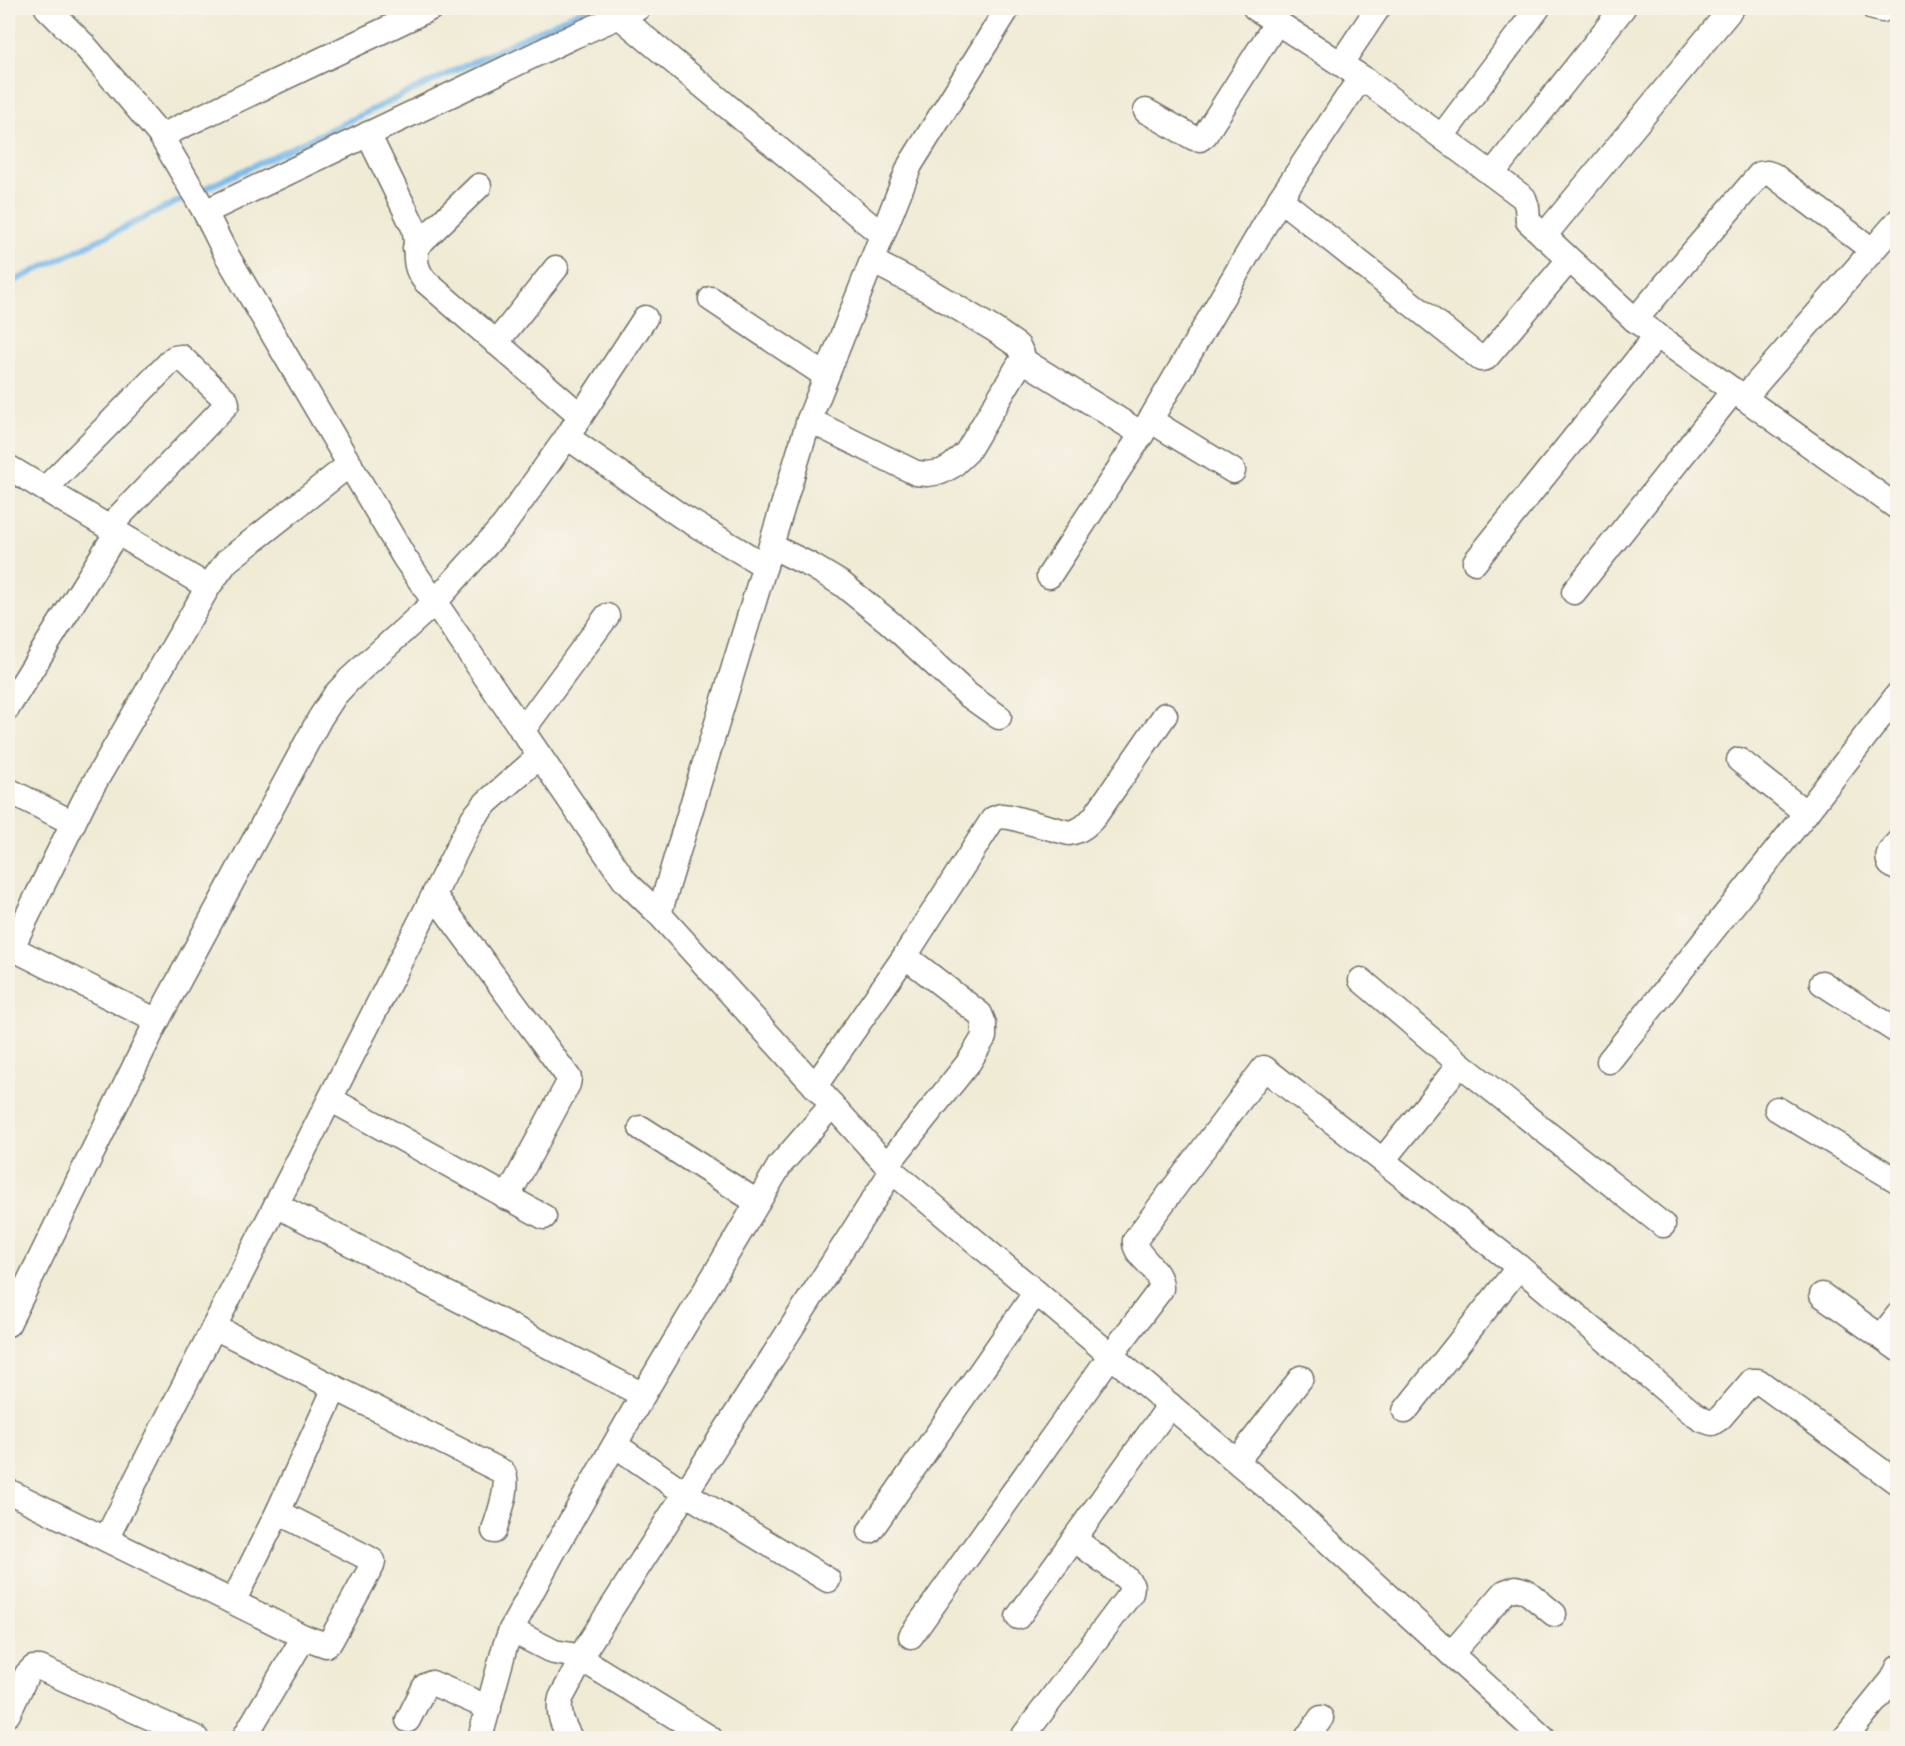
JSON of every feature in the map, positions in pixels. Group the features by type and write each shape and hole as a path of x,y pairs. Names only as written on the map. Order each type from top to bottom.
{"street":[{"path":"47,8 85,46 161,136 203,208 226,254 404,557 625,881 659,914 889,1168 1286,1503 1543,1738"},
{"path":"161,136 431,8"},
{"path":"659,914 809,420 910,165 1008,8"},
{"path":"1255,8 1361,77 1524,198 1528,221 1635,320 1898,508"},
{"path":"1341,63 1378,8"},
{"path":"1442,136 1538,8"},
{"path":"1492,174 1623,8"},
{"path":"1544,236 1732,8"},
{"path":"1874,8 1882,10 1887,8"},
{"path":"203,208 629,12 882,235"},
{"path":"1146,111 1194,138 1200,139 1205,135 1277,22"},
{"path":"1049,576 1146,427 1280,199 1361,77"},
{"path":"368,134 414,228 415,266 425,281 581,416"},
{"path":"1635,320 1764,173 1773,175 1872,250"},
{"path":"415,248 479,186"},
{"path":"1280,199 1480,359 1486,358 1569,260"},
{"path":"1574,592 1739,394 1898,221"},
{"path":"872,261 928,290 995,330 1018,346 1024,363 1233,471"},
{"path":"496,343 556,268"},
{"path":"711,299 826,376"},
{"path":"8,1324 157,1021 320,718 335,695 350,679 435,602 504,525 567,437 645,318"},
{"path":"1475,562 1657,335"},
{"path":"8,706 113,530 227,403 181,357 174,358 45,489"},
{"path":"809,420 916,473 941,472 952,466 967,452 1019,365 1024,363"},
{"path":"567,437 681,516 768,556 812,566 842,584 889,622 968,694 999,717"},
{"path":"157,1021 9,950 73,823 208,587 227,561 350,464"},
{"path":"8,467 208,587"},
{"path":"522,730 607,616"},
{"path":"1609,1061 1898,694"},
{"path":"815,1086 905,956 993,819 1001,816 1011,817 1069,833 1083,828 1095,816 1165,715"},
{"path":"106,1539 473,818 487,802 540,756"},
{"path":"1739,760 1806,813"},
{"path":"8,790 73,823"},
{"path":"1898,842 1888,854 1890,864 1898,869"},
{"path":"434,895 569,1078 568,1084 507,1198"},
{"path":"570,1738 561,1721 559,1705 586,1648 889,1168 969,1062 984,1037 984,1024 980,1014 905,956"},
{"path":"1361,980 1460,1064 1663,1225"},
{"path":"1822,983 1898,1032"},
{"path":"1383,1160 1460,1064"},
{"path":"911,1636 1111,1355 1161,1289 1159,1276 1135,1247 1135,1239 1260,1070 1264,1068 1519,1267 1703,1420 1712,1422 1720,1418 1752,1381 1758,1381 1898,1483"},
{"path":"330,1099 544,1217"},
{"path":"480,1738 505,1646 552,1554 643,1395 780,1165 832,1105"},
{"path":"1777,1109 1898,1181"},
{"path":"641,1128 758,1202"},
{"path":"276,1204 643,1395"},
{"path":"1405,1411 1519,1267"},
{"path":"870,1531 1036,1292"},
{"path":"1822,1295 1889,1343 1898,1315"},
{"path":"214,1327 503,1472 507,1486 494,1531"},
{"path":"1237,1461 1301,1378"},
{"path":"233,1602 278,1512 335,1388"},
{"path":"1018,1617 1170,1405"},
{"path":"615,1446 685,1493 828,1580"},
{"path":"8,1491 304,1637 326,1645 330,1642 372,1566 372,1562 278,1512"},
{"path":"1022,1738 1131,1593 1132,1586 1126,1578 1074,1539"},
{"path":"1451,1654 1506,1592 1516,1588 1526,1591 1554,1614"},
{"path":"512,1630 554,1652 583,1657 588,1664 701,1736"},
{"path":"244,1738 304,1637"},
{"path":"8,1714 27,1674 33,1668 40,1668 188,1737"},
{"path":"1845,1738 1893,1679 1898,1668"},
{"path":"408,1720 425,1686 432,1683 489,1707"},
{"path":"1307,1738 1321,1719"}],"waterway":[{"path":"200,191 587,8"},
{"path":"8,284 191,195"}]}
